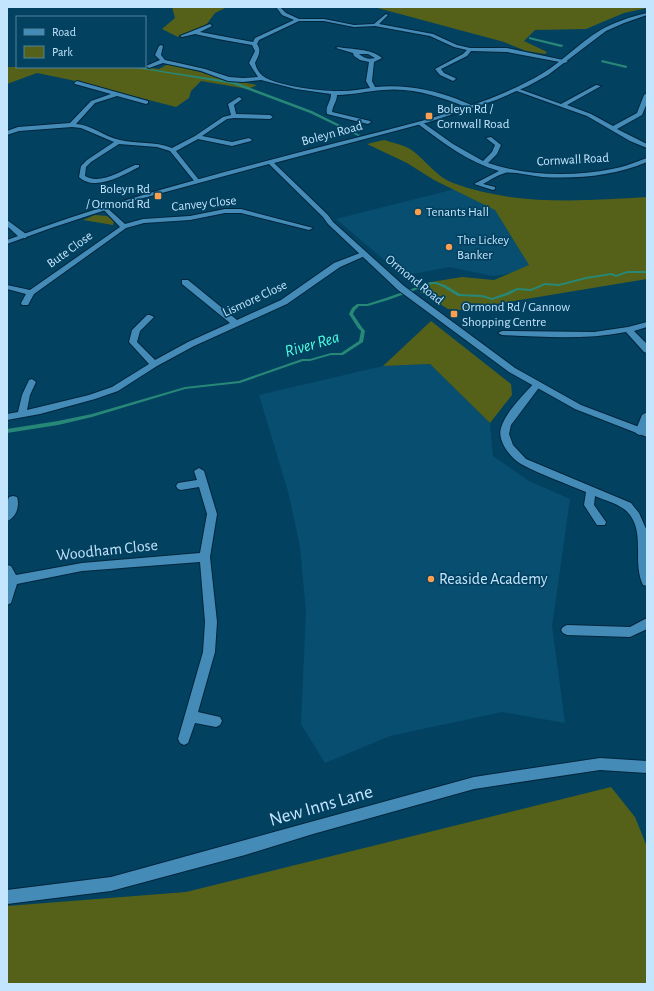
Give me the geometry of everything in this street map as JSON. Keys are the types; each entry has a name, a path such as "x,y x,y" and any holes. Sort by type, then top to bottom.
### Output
{"street":[{"path":"279,8 286,8"},
{"path":"279,8 284,14 298,20"},
{"name":"Boleyn Road","path":"7,242 104,207 197,181 420,123 470,107 517,90 538,79 565,61 600,33 616,24 647,14"},
{"path":"375,25 386,15"},
{"path":"254,44 257,39 288,23 298,20 324,20 354,26 375,25 431,35 456,46 470,49 508,50 565,61"},
{"path":"182,36 210,25"},
{"path":"354,26 352,30 355,33"},
{"path":"194,32 254,44 258,48 258,52 252,63 253,67 262,78"},
{"path":"161,46 158,55 163,61"},
{"path":"338,48 356,52 356,55 362,59 372,61 369,81 373,88"},
{"path":"453,79 442,74 438,69 465,55 470,49"},
{"path":"149,66 163,61 203,70 228,80 262,78 311,91 334,93 388,87 426,90 470,107"},
{"path":"77,83 146,102"},
{"path":"563,105 598,86"},
{"path":"517,90 589,115 614,128 632,140 647,146"},
{"path":"334,93 334,100 330,105 329,113 368,122"},
{"path":"72,125 93,102 117,94"},
{"path":"614,128 640,114 647,95"},
{"path":"234,116 231,104 239,99"},
{"path":"172,150 197,137 225,118 234,116 270,117"},
{"name":"Cornwall Road","path":"420,123 447,142 484,164 504,171 538,175 568,175 600,173 645,164"},
{"path":"7,132 18,129 72,125 82,126 118,142 158,145 172,150 197,181"},
{"path":"197,137 232,144 249,140"},
{"path":"484,164 495,153 498,145 489,138"},
{"path":"118,142 89,161 83,167 82,177 86,181 93,182 105,179 137,166"},
{"name":"Ormond Road","path":"270,162 363,255 401,288 486,351 537,385 578,407 643,433"},
{"path":"493,188 477,184 504,171"},
{"path":"104,207 124,227"},
{"name":"Canvey Close","path":"124,227 143,221 195,218 218,212 241,211 309,228"},
{"path":"7,222 23,236"},
{"name":"Bute Close","path":"25,303 31,293 124,227"},
{"name":"Lismore Close","path":"7,417 22,415 92,397 115,389 154,364 205,337 284,302 337,265 363,255"},
{"path":"185,282 235,324"},
{"path":"7,287 31,293"},
{"path":"150,317 136,330 133,342 154,364"},
{"path":"502,333 595,335 628,330 647,324"},
{"path":"628,330 647,350"},
{"path":"22,415 26,396 32,382"},
{"path":"537,385 518,408 505,428 507,442 513,452 523,461 626,506 640,521 644,540 643,550 647,582"},
{"path":"643,433 647,415"},
{"path":"184,739 209,652 211,622 205,557 212,514 199,471"},
{"path":"181,486 202,483"},
{"path":"591,491 589,505 601,522"},
{"path":"7,518 10,514 13,500"},
{"name":"Woodham Close","path":"13,580 82,567 205,557"},
{"path":"7,569 13,580 7,600"},
{"path":"567,630 630,632 639,629 647,623"},
{"path":"190,716 216,721"},
{"name":"New Inns Lane","path":"7,897 111,884 245,848 313,827 474,783 600,764 647,767"}],"shaded area":[{"path":"455,189 495,210 530,266 507,274 493,276 449,267 403,276 336,219"},
{"name":"Reaside Academy","path":"430,364 490,423 493,456 529,481 570,499 552,626 565,723 502,712 390,736 325,763 301,724 306,611 300,547 289,495 259,395 383,366"}],"green space":[{"path":"172,7 227,7 215,13 206,25 178,37 162,29 175,18"},
{"path":"374,7 647,8 624,13 586,29 535,30 524,41 547,52 545,54 526,51 504,42"},
{"path":"168,64 257,85 248,89 201,81 191,91 189,98 176,107 71,80 37,73 7,84 7,67 146,67 159,69"},
{"path":"384,140 410,149 447,181 476,190 524,199 598,200 647,197 647,279 460,310 448,309 420,292 425,283 462,277 494,280 529,265 495,210 434,180 407,163 367,144"},
{"path":"95,215 107,216 114,221 113,225 83,220"},
{"path":"431,321 511,384 512,395 490,423 430,364 383,366"},
{"path":"611,787 635,817 647,847 647,984 7,984 7,906 186,892"}],"waterway":[{"path":"530,38 562,46"},
{"path":"602,61 626,67"},
{"path":"137,68 234,83 311,112 359,135"},
{"name":"River Rea","path":"7,431 58,423 92,415 185,388 240,382 303,360 310,360 331,354 342,354 361,342 363,331 351,314 353,309 358,305 367,305 432,283 444,286 459,295 482,296 492,299 517,289 531,290 545,284 559,285 586,278 612,274 616,276 627,272 647,272"}],"place":[{"name":"Boleyn Rd / Cornwall Road","path":"429,116"},
{"name":"Boleyn Rd / Ormond Rd","path":"158,196"},
{"name":"Tenants Hall","path":"418,212"},
{"name":"The Lickey Banker","path":"449,247"},
{"name":"Ormond Rd / Gannow Shopping Centre","path":"454,314"},
{"name":"Reaside Academy","path":"431,579"}]}
